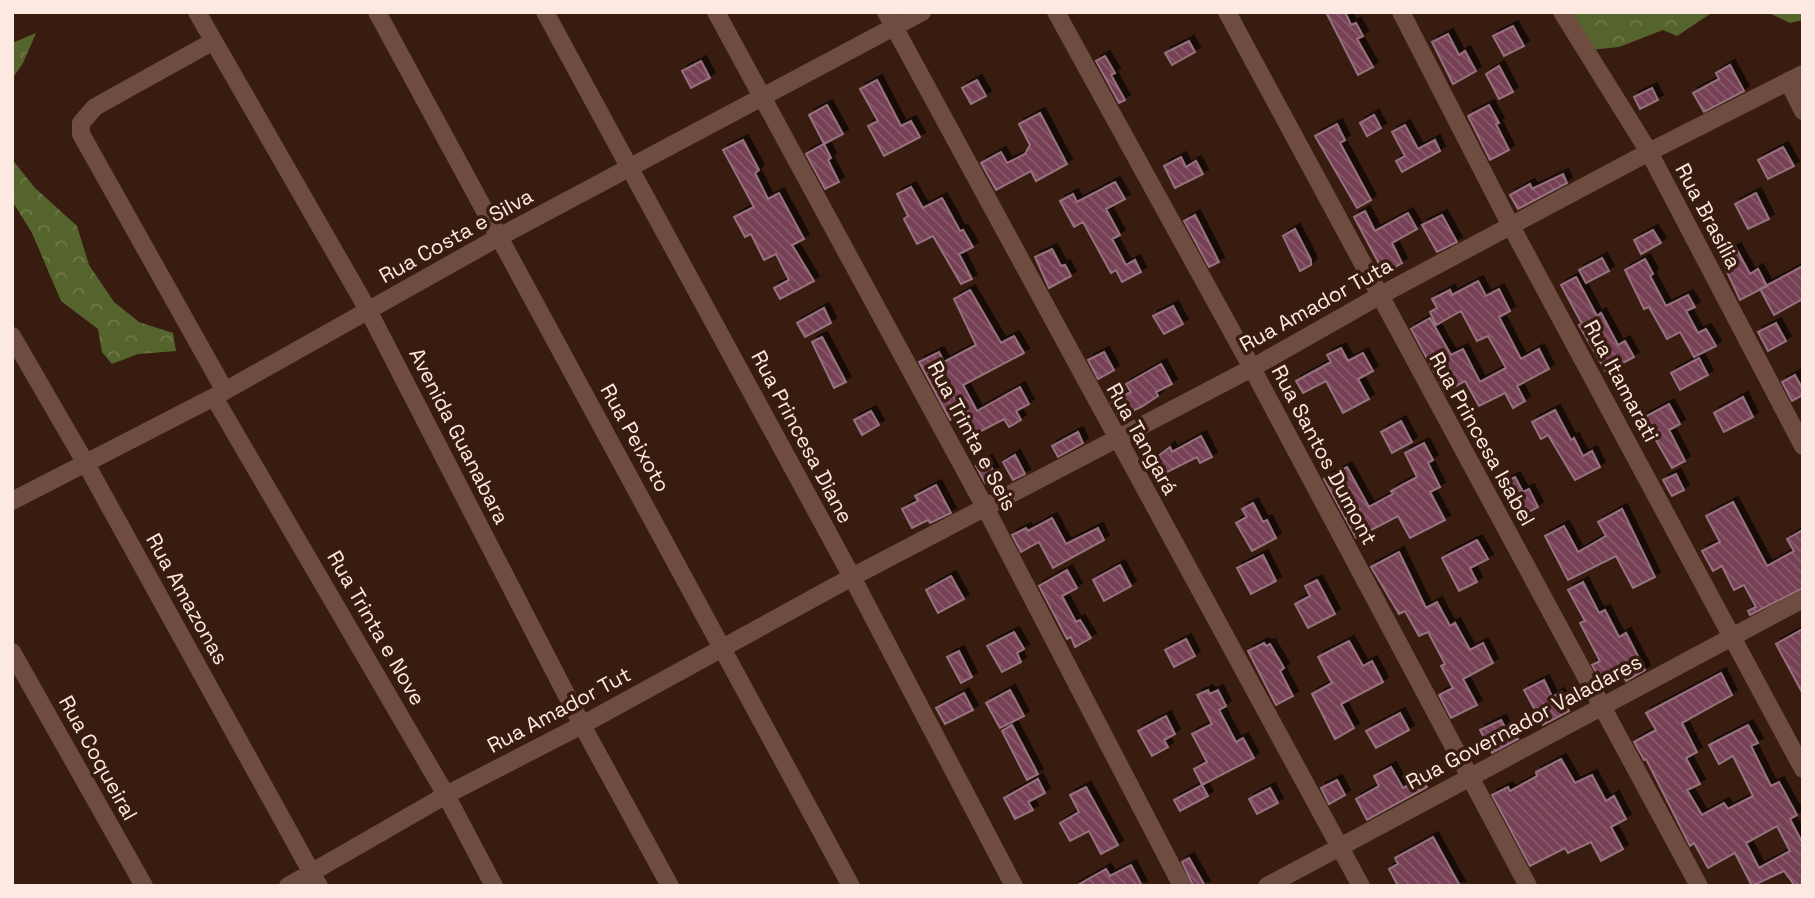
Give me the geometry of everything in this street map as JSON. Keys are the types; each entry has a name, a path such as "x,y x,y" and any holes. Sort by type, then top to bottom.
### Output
{"street":[{"name":"Avenida Guanabara","path":"197,12 368,310 582,725 670,886"},
{"name":"Rua Peixoto","path":"377,12 851,886"},
{"name":"Rua Princesa Diane","path":"545,12 852,577 1014,886"},
{"name":"Rua Trinta e Seis","path":"716,12 986,509 1182,886"},
{"name":"Rua Costa e Silva","path":"12,500 219,394 499,237 632,168 763,96 890,19 922,12"},
{"name":"Rua Santos Dumont","path":"1056,12 1252,368 1528,886"},
{"name":"Rua Princesa Isabel","path":"1227,12 1699,886"},
{"name":"Rua Itamarati","path":"1401,12 1511,226 1803,769"},
{"name":"Rua Brasília","path":"1562,12 1649,152 1803,446"},
{"name":"Rua Tangará","path":"890,19 1361,886"},
{"name":"Rua Trinta e Nove","path":"212,42 95,107 81,123 82,134 219,394 446,795 494,886"},
{"name":"Rua Amador Tuta","path":"852,577 1252,368 1379,296 1649,152 1795,78"},
{"path":"1795,78 1803,111"},
{"name":"Rua Amazonas","path":"12,337 85,462 316,879"},
{"name":"Rua Amador Tut","path":"288,886 316,879 446,795 582,725 852,577"},
{"name":"Rua Governador Valadares","path":"1267,886 1803,599"},
{"name":"Rua Coqueiral","path":"12,652 144,886"}],"green space":[{"path":"1569,12 1713,12 1677,36 1663,30 1619,47 1590,50"},
{"path":"1767,12 1803,12 1803,20 1790,23"},
{"path":"36,33 23,63 12,79 12,43"},
{"path":"12,159 34,187 77,226 89,265 114,302 139,322 173,333 176,351 138,354 112,364 102,352 98,329 61,301 32,233 12,201"}],"building":[{"path":"1326,12 1345,12 1351,25 1356,23 1363,36 1357,39 1373,67 1358,75"},
{"path":"1513,26 1524,46 1504,56 1493,36"},
{"path":"1448,34 1459,55 1465,51 1476,71 1453,84 1432,42"},
{"path":"1189,41 1195,52 1172,65 1165,53"},
{"path":"1105,56 1115,73 1111,75 1125,100 1119,103 1096,61"},
{"path":"701,61 710,78 691,88 682,71"},
{"path":"1730,65 1744,91 1704,112 1693,93 1719,79 1716,73"},
{"path":"1499,66 1513,92 1499,99 1486,74"},
{"path":"877,80 901,126 911,121 920,137 884,156 868,126 878,121 860,89"},
{"path":"977,80 986,96 971,104 962,88"},
{"path":"1652,88 1658,100 1640,109 1634,97"},
{"path":"827,105 843,134 824,144 809,115"},
{"path":"1489,105 1509,150 1490,160 1468,116"},
{"path":"1040,113 1067,164 1036,181 1031,171 996,190 981,163 1001,152 1007,163 1025,154 1030,145 1019,124"},
{"path":"1374,115 1381,128 1367,136 1360,123"},
{"path":"1337,124 1345,140 1340,143 1371,200 1357,208 1315,136"},
{"path":"1405,125 1418,149 1435,140 1440,151 1402,172 1396,161 1405,156 1392,132"},
{"path":"743,140 759,170 755,173 768,199 779,193 804,239 792,245 814,281 780,299 774,288 789,280 776,254 764,260 751,234 745,237 734,217 754,207 723,150"},
{"path":"824,144 831,158 828,160 839,182 825,189 806,154"},
{"path":"1783,147 1794,166 1768,179 1758,160"},
{"path":"1181,157 1186,167 1196,161 1203,174 1175,188 1164,166"},
{"path":"1563,174 1567,183 1518,209 1510,195 1530,184 1532,189"},
{"path":"1115,182 1125,199 1106,209 1120,235 1112,239 1126,265 1135,260 1141,272 1122,282 1116,270 1111,273 1083,222 1074,227 1060,201 1073,194 1077,202"},
{"path":"911,187 923,208 942,198 960,231 963,230 973,247 959,254 972,279 961,284 933,236 917,244 904,219 908,216 897,194"},
{"path":"1756,193 1769,219 1748,229 1735,204"},
{"path":"1365,211 1375,231 1408,213 1417,229 1392,243 1402,263 1384,273 1354,217"},
{"path":"1195,215 1219,262 1209,267 1184,221"},
{"path":"1442,215 1457,242 1437,252 1422,225"},
{"path":"1295,229 1311,260 1311,265 1300,271 1283,236"},
{"path":"1653,230 1661,243 1641,254 1634,240"},
{"path":"1736,248 1750,274 1758,269 1767,286 1740,300 1720,257"},
{"path":"1052,249 1061,266 1065,265 1071,276 1049,288 1035,257"},
{"path":"1602,258 1609,271 1586,283 1579,270"},
{"path":"1645,259 1653,274 1650,276 1666,306 1688,295 1695,307 1686,311 1698,333 1706,329 1716,346 1694,357 1680,332 1667,339 1649,307 1644,309 1625,270"},
{"path":"1803,266 1803,299 1774,315 1760,289"},
{"path":"1576,277 1597,316 1601,313 1618,345 1625,341 1634,357 1606,372 1579,325 1582,324 1561,285"},
{"path":"1478,281 1486,296 1499,289 1510,311 1499,317 1521,359 1539,349 1549,369 1517,386 1525,401 1513,408 1505,393 1479,406 1465,381 1445,392 1411,329 1430,318 1451,355 1463,349 1480,382 1506,368 1488,336 1477,341 1461,311 1436,325 1430,312 1437,308 1432,299 1450,290 1452,295"},
{"path":"970,290 1001,343 1014,336 1024,353 963,385 977,411 1020,387 1029,404 1016,411 1021,420 1009,427 1004,419 970,437 959,415 950,420 919,362 939,352 944,362 976,345 954,299"},
{"path":"1173,306 1183,324 1164,334 1153,316"},
{"path":"824,308 831,323 805,337 797,323"},
{"path":"1776,323 1786,341 1768,351 1758,332"},
{"path":"822,337 846,382 834,388 812,342"},
{"path":"1341,348 1348,361 1363,353 1373,371 1358,379 1369,399 1343,413 1326,381 1303,393 1296,381 1331,362 1327,355"},
{"path":"1104,352 1114,370 1098,379 1088,360"},
{"path":"1699,358 1708,375 1680,390 1671,373"},
{"path":"1161,364 1172,384 1156,392 1158,396 1141,407 1119,417 1111,402 1131,392 1126,384"},
{"path":"1795,375 1803,395 1792,401 1782,382"},
{"path":"1743,397 1753,417 1724,432 1714,413"},
{"path":"1669,404 1680,424 1669,430 1685,461 1672,468 1643,418"},
{"path":"1555,410 1583,456 1592,451 1600,467 1575,480 1548,435 1541,439 1532,422"},
{"path":"871,411 879,425 862,435 854,420"},
{"path":"1401,421 1412,442 1392,453 1381,432"},
{"path":"1078,432 1083,443 1058,457 1052,446"},
{"path":"1201,436 1212,457 1200,463 1197,457 1157,477 1148,464 1170,447 1172,452"},
{"path":"1424,443 1433,460 1428,463 1440,487 1430,492 1445,520 1410,538 1398,516 1356,538 1324,479 1347,467 1369,507 1417,477 1405,453"},
{"path":"1015,455 1025,474 1013,480 1003,462"},
{"path":"987,460 997,477 985,483 976,466"},
{"path":"1676,474 1684,490 1672,496 1663,480"},
{"path":"1515,477 1523,492 1529,489 1538,507 1517,518 1500,485"},
{"path":"936,485 951,513 912,528 902,509 918,501 915,496"},
{"path":"1733,502 1767,566 1794,551 1787,539 1803,530 1803,588 1750,615 1748,611 1756,607 1744,585 1734,590 1722,566 1713,571 1702,551 1720,542 1706,516"},
{"path":"1253,503 1263,522 1267,520 1276,538 1252,551 1236,523 1247,517 1242,509"},
{"path":"1622,509 1655,577 1633,588 1616,556 1568,580 1545,536 1564,526 1578,552 1606,536 1598,522"},
{"path":"1052,518 1066,544 1098,528 1104,540 1053,568 1039,542 1021,552 1012,535 1026,528 1028,531"},
{"path":"1477,540 1488,559 1470,568 1477,582 1459,591 1442,558"},
{"path":"1399,552 1426,608 1437,602 1450,626 1455,623 1470,650 1483,643 1493,663 1463,679 1477,705 1451,718 1439,695 1453,688 1441,666 1445,664 1428,632 1419,636 1405,611 1399,614 1371,567"},
{"path":"1263,555 1276,581 1251,594 1237,568"},
{"path":"1120,565 1131,586 1104,601 1093,580"},
{"path":"1067,570 1077,588 1062,596 1076,622 1080,620 1091,638 1075,647 1071,637 1067,639 1039,586"},
{"path":"951,576 964,599 938,613 926,590"},
{"path":"1317,580 1335,614 1308,628 1295,604 1310,596 1305,586"},
{"path":"1583,582 1599,613 1605,610 1619,637 1626,633 1645,670 1626,681 1622,673 1603,684 1592,665 1600,661 1580,623 1585,621 1568,590"},
{"path":"1803,629 1803,694 1776,644"},
{"path":"1014,632 1024,649 1017,653 1021,662 1002,672 987,646"},
{"path":"1186,639 1195,656 1174,667 1165,650"},
{"path":"1349,641 1363,666 1372,661 1383,682 1341,704 1354,728 1335,739 1312,694 1332,683 1318,657"},
{"path":"1264,643 1266,646 1270,644 1284,668 1280,671 1293,696 1276,705 1248,651"},
{"path":"959,651 972,677 961,683 947,657"},
{"path":"1721,673 1732,695 1682,723 1697,752 1686,758 1700,784 1687,790 1702,815 1724,803 1728,809 1753,796 1733,756 1719,764 1709,745 1748,725 1758,743 1751,746 1771,786 1779,782 1797,815 1790,819 1803,844 1803,886 1795,886 1784,871 1752,886 1735,853 1708,868 1694,843 1690,846 1646,759 1644,760 1634,742 1656,730 1646,713","holes":["1777,826 1790,851 1759,868 1746,843"]},
{"path":"1544,680 1552,697 1559,693 1569,711 1543,725 1524,690"},
{"path":"1010,690 1024,716 1000,728 986,703"},
{"path":"1208,690 1210,694 1218,690 1226,706 1219,710 1236,742 1243,738 1254,758 1202,785 1194,769 1207,762 1192,734 1212,724 1197,695"},
{"path":"964,693 973,710 945,724 936,708"},
{"path":"1400,713 1409,730 1376,748 1366,731"},
{"path":"1166,716 1175,734 1164,740 1168,747 1152,756 1138,731"},
{"path":"1501,720 1508,733 1513,730 1518,739 1492,753 1480,730"},
{"path":"1012,725 1038,774 1027,780 1002,731"},
{"path":"1561,759 1575,783 1592,775 1606,801 1614,796 1626,819 1611,827 1623,849 1601,861 1591,842 1568,853 1565,848 1530,866 1492,795 1508,787 1510,791 1537,776 1536,772"},
{"path":"1391,767 1403,788 1422,778 1427,787 1367,820 1356,799 1379,786 1374,776"},
{"path":"1038,779 1045,793 1028,802 1033,810 1015,819 1004,798"},
{"path":"1337,780 1345,795 1329,804 1321,788"},
{"path":"1202,785 1208,796 1180,811 1174,800"},
{"path":"1086,787 1118,845 1101,854 1089,831 1070,841 1060,823 1079,812 1070,795"},
{"path":"1270,788 1278,803 1257,814 1249,799"},
{"path":"1433,837 1460,886 1398,886 1389,869 1398,864 1395,858"},
{"path":"1189,858 1205,886 1193,886 1182,862"},
{"path":"1131,865 1142,886 1076,886 1106,869 1110,876"}]}
